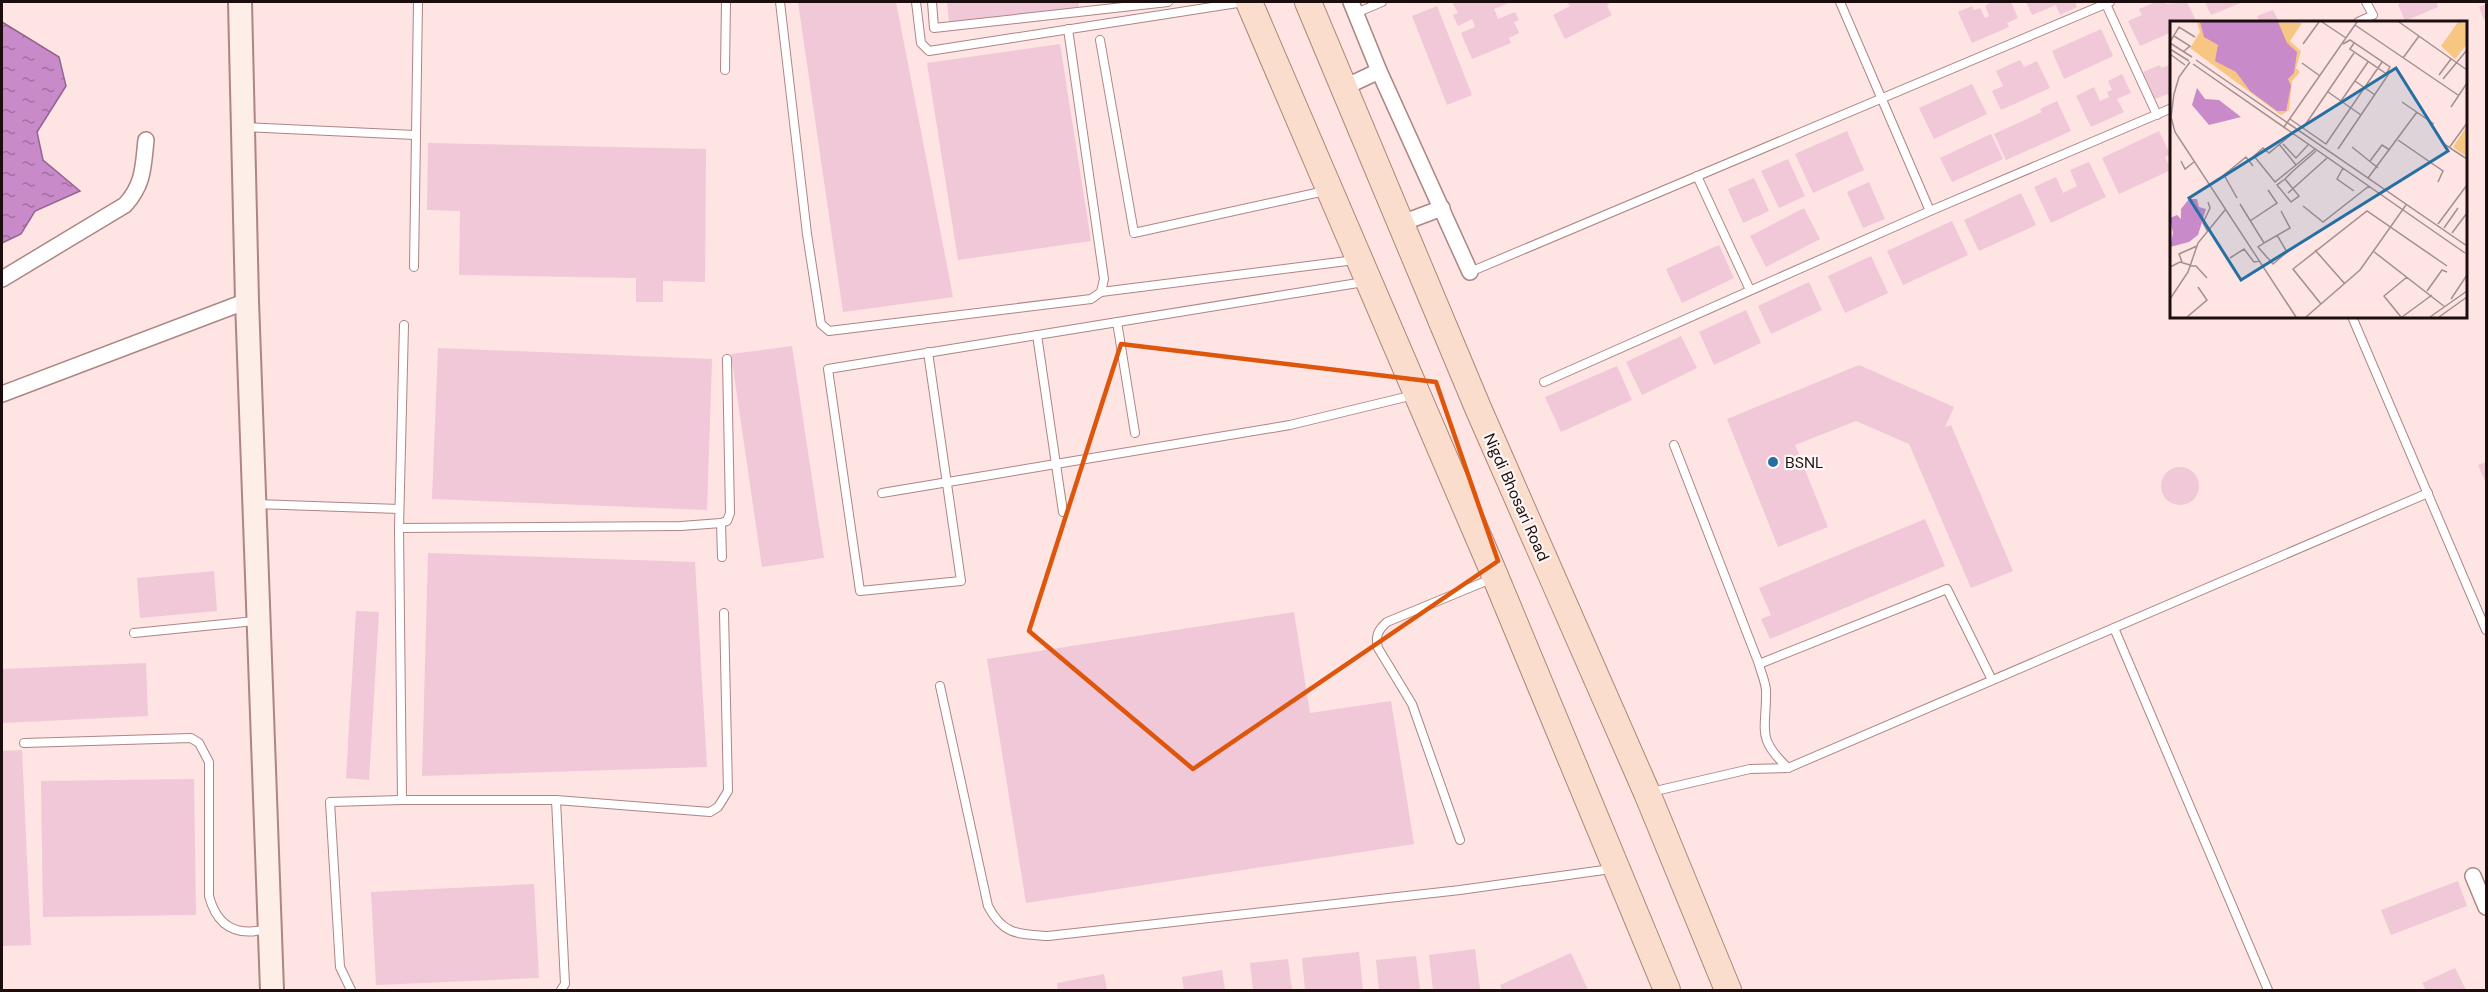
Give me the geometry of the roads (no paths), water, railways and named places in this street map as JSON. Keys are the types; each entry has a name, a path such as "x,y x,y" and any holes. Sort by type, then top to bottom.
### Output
{"main road":[{"path":"1249,2 1495,577 1667,990"},
{"name":"Nigdi Bhosari Road","path":"1308,2 1478,408 1647,793 1728,990"}],"street":[{"path":"240,2 247,301 272,990"},
{"path":"1354,7 1379,71 1470,273"},
{"path":"1345,87 1379,71"},
{"path":"2,279 125,205 141,182 146,140"},
{"path":"1402,223 1442,208"},
{"path":"2,394 247,301"},
{"path":"2473,876 2487,907"}],"lane":[{"path":"414,267 418,2"},
{"path":"724,70 726,2"},
{"path":"780,2 807,234 821,324 824,328 837,331 1091,299 1101,292 1365,270"},
{"path":"916,2 921,43 929,51 1249,2"},
{"path":"932,2 934,28 1168,2"},
{"path":"1354,7 1382,2"},
{"path":"1840,2 1930,211"},
{"path":"1470,273 2107,2 2157,115"},
{"path":"2360,21 2373,15 2368,2"},
{"path":"1068,28 1104,279 1101,292"},
{"path":"1100,40 1134,233 1330,190"},
{"path":"1544,382 1930,211 2170,109"},
{"path":"243,127 415,135"},
{"path":"1697,176 1750,290"},
{"path":"928,352 961,581 860,591 828,369 928,352 1117,322 1365,270"},
{"path":"2353,319 2487,630"},
{"path":"1117,322 1135,433"},
{"path":"402,800 399,509 404,325"},
{"path":"1037,335 1063,512"},
{"path":"399,528 681,526 727,521 730,513 727,359"},
{"path":"882,493 1290,425 1417,394"},
{"path":"1674,445 1759,664 1766,690 1763,724 1766,743 1788,768"},
{"path":"1647,793 1750,769 1788,768 2428,493"},
{"path":"254,504 399,509"},
{"path":"721,523 722,557"},
{"path":"1460,840 1412,704 1378,648 1376,639 1380,628 1387,622 1495,577"},
{"path":"1759,664 1947,589 1992,680"},
{"path":"351,990 340,967 330,802 556,800 710,812 718,807 728,791 724,613"},
{"path":"134,633 259,621"},
{"path":"2114,628 2268,990"},
{"path":"940,686 988,906 1003,928 1020,934 1048,936 1461,890 1616,868"},
{"path":"24,743 191,738 199,743 209,762 208,896 213,912 221,922 234,930 254,933 270,928"},
{"path":"556,800 565,984 561,990"}],"water":[{"path":"2,22 59,57 66,86 37,132 43,160 80,191 35,211 21,234 2,243"}],"place":[{"name":"BSNL","path":"1773,462"}]}
